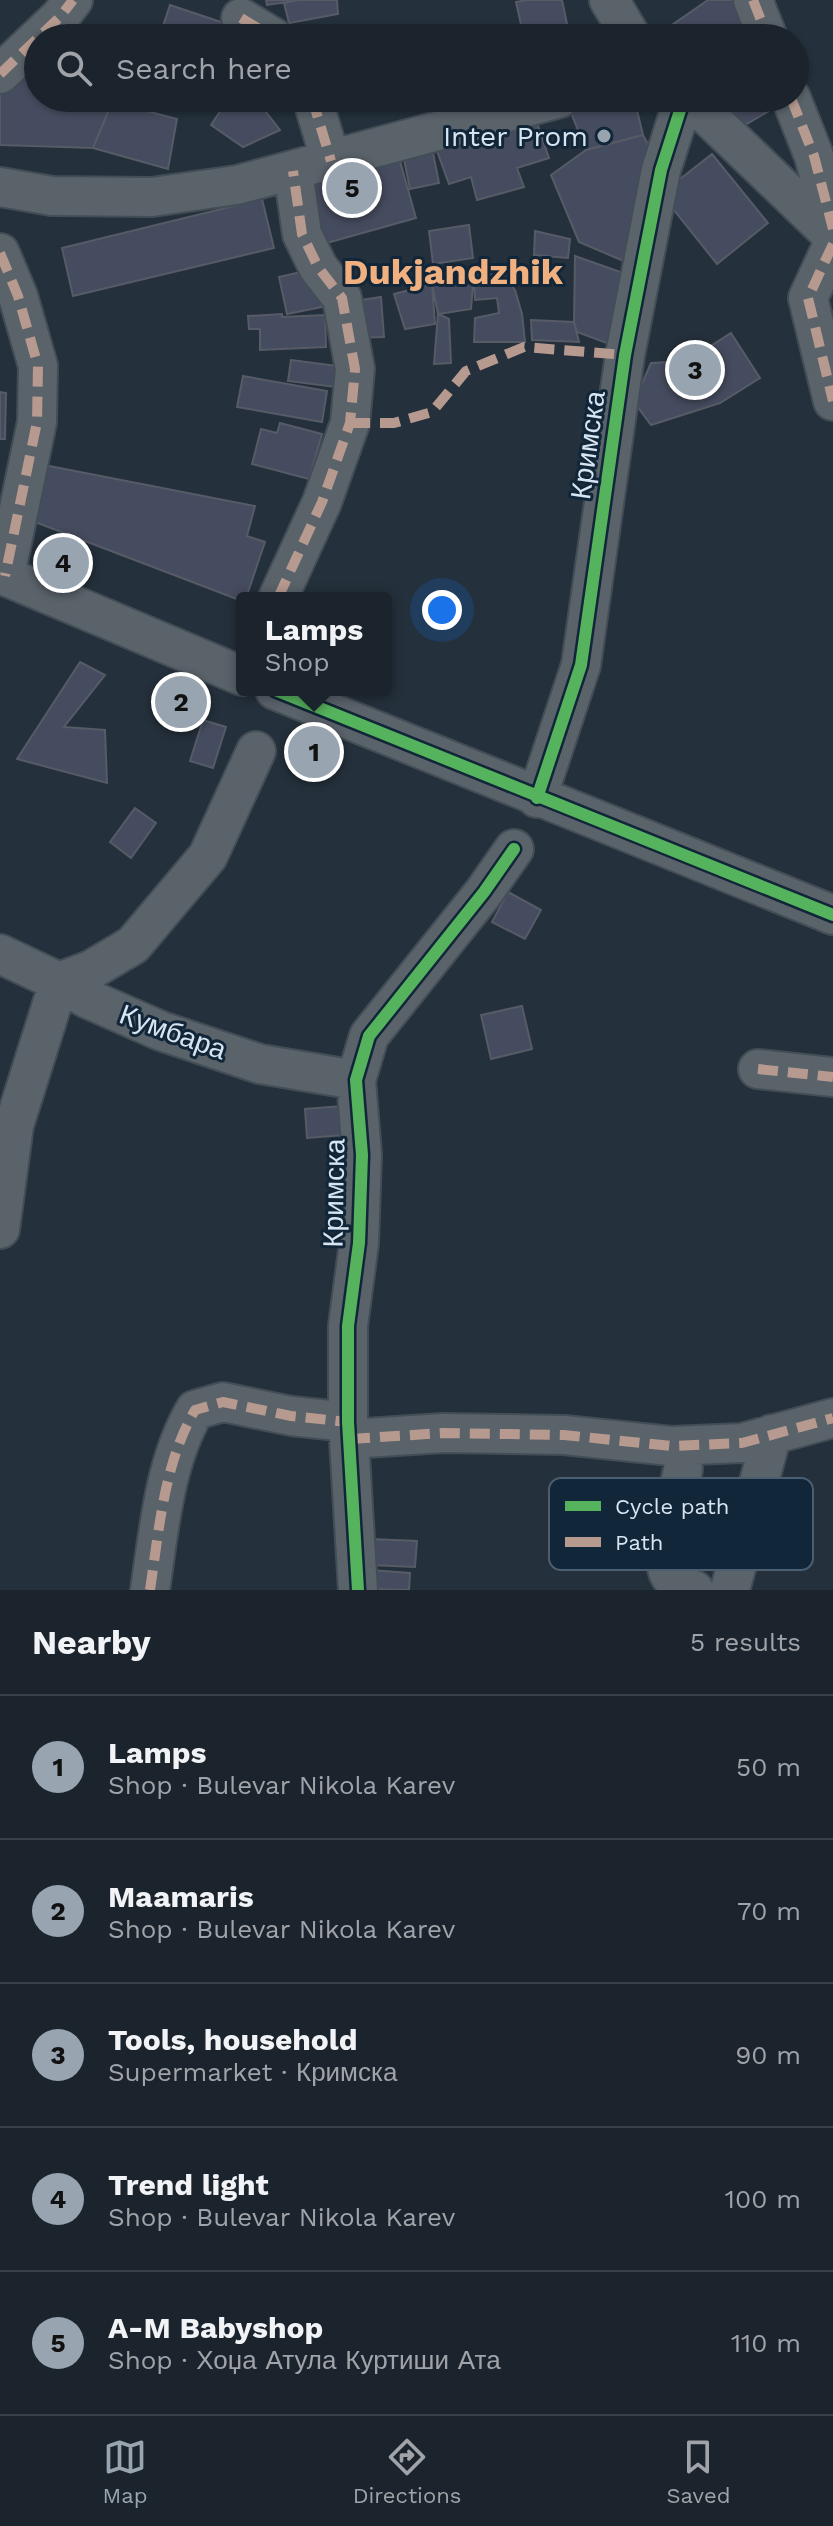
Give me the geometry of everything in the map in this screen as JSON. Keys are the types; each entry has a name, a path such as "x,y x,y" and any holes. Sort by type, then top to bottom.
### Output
{"street":[{"path":"53,24 73,0"},
{"path":"609,0 624,24"},
{"path":"753,0 762,24"},
{"path":"241,18 251,24"},
{"path":"0,74 24,51"},
{"path":"316,112 331,161"},
{"path":"0,187 52,196 152,197 237,185 509,112"},
{"name":"Кримска","path":"537,798 581,665 625,355 661,170 681,112"},
{"path":"701,112 833,236"},
{"path":"797,112 814,156 833,229"},
{"path":"281,592 322,502 350,423 355,369 342,298 318,267 302,234 293,171"},
{"path":"833,244 808,298 833,401"},
{"path":"0,253 18,296 38,366 37,422 2,575 236,673"},
{"path":"290,696 833,915"},
{"path":"0,1229 14,1125 59,982 91,970 133,945 208,856 256,751"},
{"name":"Кримска","path":"358,1590 349,1430 348,1326 359,1243 362,1155 356,1080 369,1036 514,849"},
{"name":"Кумбара","path":"0,954 86,998 161,1031 246,1059 356,1080"},
{"path":"758,1069 833,1077"},
{"path":"150,1590 165,1497 181,1433 195,1410 223,1402 349,1430 564,1435 671,1446 742,1443 833,1418"},
{"path":"760,1478 772,1434"},
{"path":"681,1478 683,1469"},
{"path":"667,1570 682,1589"},
{"path":"730,1590 735,1570"}],"building":[{"path":"266,0 295,0 295,1 267,5"},
{"path":"337,0 338,14 289,23 284,3"},
{"path":"562,0 567,24 521,24 516,2"},
{"path":"708,0 735,0 745,24 673,24"},
{"path":"170,5 227,24 164,24"},
{"path":"24,72 24,112 108,112 93,148 0,145 0,95"},
{"path":"108,112 150,112 177,119 168,169 93,148"},
{"path":"220,112 266,112 280,130 243,147 211,125"},
{"path":"533,112 549,158 517,168 524,187 477,200 471,177 449,184 437,151"},
{"path":"571,112 637,112 643,135 586,150"},
{"path":"733,112 767,112 745,125"},
{"path":"643,135 650,148 626,262 579,242 551,175 586,150"},
{"path":"432,148 439,183 410,189 403,154"},
{"path":"398,154 416,218 316,246 298,181"},
{"path":"712,154 768,223 717,264 661,194"},
{"path":"262,199 274,248 73,296 62,248"},
{"path":"469,225 473,258 433,264 429,231"},
{"path":"535,231 570,239 568,258 534,255"},
{"path":"575,256 623,273 612,345 577,332 574,322"},
{"path":"314,269 322,307 287,314 279,277"},
{"path":"500,271 515,290 525,342 474,342 475,318 499,313 497,298 475,300 474,274"},
{"path":"434,273 474,274 471,309 438,314 432,284"},
{"path":"432,284 435,324 405,329 394,294"},
{"path":"381,297 384,337 355,338 348,302"},
{"path":"282,314 282,317 325,315 326,347 260,350 260,329 249,329 248,316"},
{"path":"438,314 449,319 451,363 434,364"},
{"path":"531,320 574,322 579,342 532,340"},
{"path":"731,333 760,378 720,403 651,425 634,402 651,363 687,361"},
{"path":"291,360 338,366 335,387 288,381"},
{"path":"243,376 327,391 322,422 237,407"},
{"path":"0,392 6,393 5,439 0,439"},
{"path":"280,423 322,434 309,479 252,464 261,429 277,433"},
{"path":"39,464 255,506 247,536 265,542 248,592 236,592 236,599 30,520"},
{"path":"80,662 105,675 64,727 105,730 107,783 17,759"},
{"path":"203,720 226,727 213,768 190,761"},
{"path":"135,808 156,823 131,858 110,842"},
{"path":"508,892 541,910 525,939 492,922"},
{"path":"522,1006 532,1049 491,1059 481,1015"},
{"path":"342,1106 344,1135 307,1138 305,1109"},
{"path":"371,1539 417,1541 415,1567 370,1565"},
{"path":"371,1570 410,1573 409,1590 369,1589"}],"marked path":[{"path":"53,24 73,0"},
{"path":"753,0 762,24"},
{"path":"241,18 251,24"},
{"path":"0,74 24,51"},
{"path":"316,112 331,161"},
{"path":"797,112 814,156 833,229"},
{"path":"281,592 322,502 350,423 355,369 342,298 318,267 302,234 293,171"},
{"path":"833,244 808,298 833,401"},
{"path":"0,253 18,296 38,366 37,422 5,576"},
{"path":"350,423 394,423 432,412 466,371 524,347 625,355"},
{"path":"758,1069 833,1077"},
{"path":"150,1590 170,1474 176,1452 195,1410 223,1402 291,1416 348,1422"},
{"path":"350,1439 443,1433 564,1435 671,1446 742,1443 833,1418"}],"cycle path":[{"path":"537,798 581,665 625,355 661,170 680,112"},
{"path":"290,696 833,915"},
{"path":"358,1590 348,1422 348,1326 359,1243 362,1155 356,1080 369,1036 484,892 514,849"}],"place":[{"name":"Inter Prom","path":"604,136"},
{"name":"A-M Babyshop","path":"352,188"},
{"name":"Tools, household","path":"695,370"},
{"name":"Trend light","path":"63,563"},
{"name":"Maamaris","path":"181,702"},
{"name":"Lamps","path":"314,752"}],"district":[{"name":"Dukjandzhik","path":"453,272"}]}
